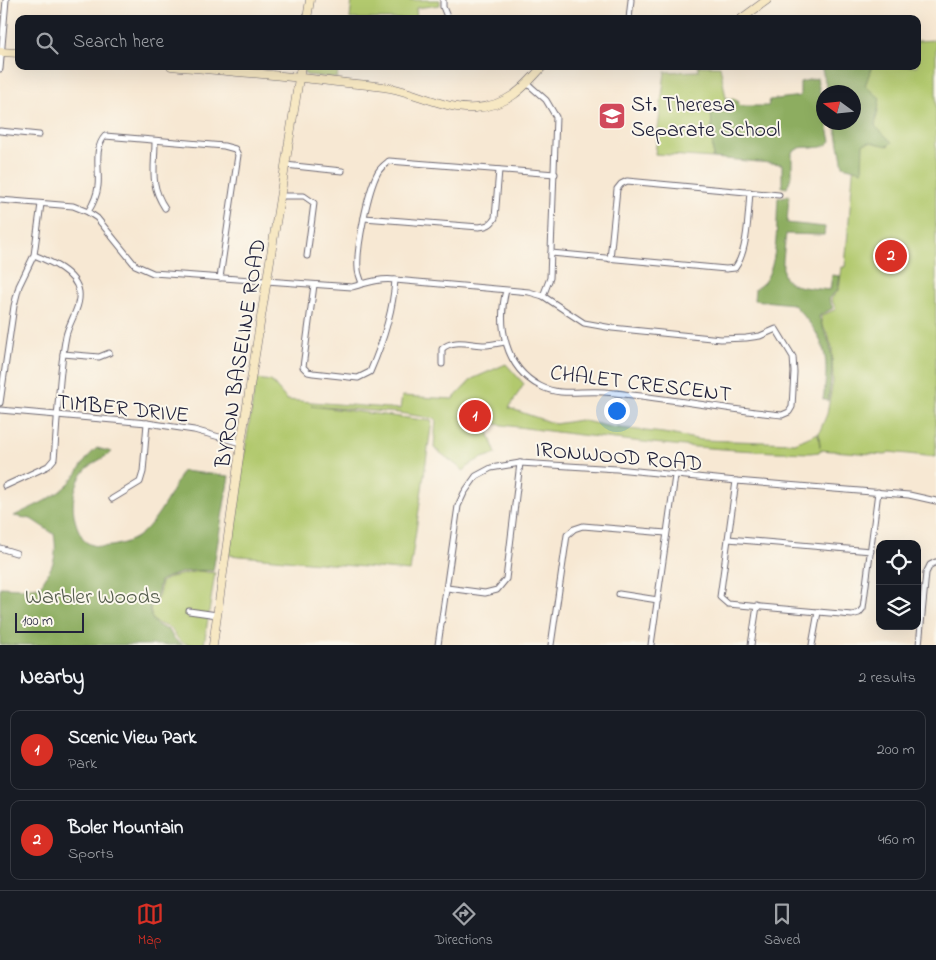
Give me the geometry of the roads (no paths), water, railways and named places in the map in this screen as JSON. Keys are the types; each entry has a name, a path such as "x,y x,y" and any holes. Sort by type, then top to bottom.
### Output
{"main road":[{"path":"308,15 310,0"},
{"path":"746,15 767,0"},
{"path":"1,52 15,53"},
{"path":"218,70 300,77 391,88 460,107 474,108 493,105 507,100 528,84 540,70"},
{"name":"BYRON BASELINE ROAD","path":"213,645 242,443 301,70"}],"street":[{"path":"0,69 6,0"},
{"path":"443,0 443,7 446,15"},
{"path":"629,15 631,0"},
{"path":"0,200 73,206 88,212 97,218 135,266 153,273 314,286 352,287 375,280 395,280 506,290 543,296 550,278 556,117 546,100 528,84"},
{"path":"0,131 39,135"},
{"path":"88,212 94,202 98,186 98,148 100,141 105,136 224,146 235,150 238,155 220,278"},
{"path":"155,141 153,180 159,199 165,208"},
{"path":"362,284 357,261 366,204 377,173 389,161 555,174"},
{"path":"285,165 342,171"},
{"path":"364,218 486,226 491,224 495,218 499,170"},
{"path":"610,259 618,189 621,184 628,181 779,194"},
{"path":"551,254 726,269 735,268 741,260 743,250 750,192"},
{"path":"281,196 304,196 314,203 307,256"},
{"path":"0,403 14,306 19,286 34,254 41,204"},
{"path":"5,486 48,466 54,459 63,354 67,334 74,318 79,293 77,286 67,272 52,262 34,254"},
{"path":"314,286 303,367 313,374 358,378 370,372 374,364 391,315 395,280"},
{"name":"CHALET CRESCENT","path":"506,290 503,321 505,342 511,359 521,372 539,386 567,394 602,392 782,415 789,412 792,407 793,357 776,329 760,336 721,339 612,328 584,323 543,296"},
{"path":"442,364 442,349 447,345 461,343 484,345 505,342"},
{"path":"0,352 7,352"},
{"path":"63,354 99,357 109,354"},
{"name":"TIMBER DRIVE","path":"0,410 147,423 194,430 242,443"},
{"path":"112,498 140,482 143,472 147,423"},
{"path":"447,588 486,592 497,590 506,579 520,463"},
{"name":"IRONWOOD ROAD","path":"438,645 458,506 464,493 476,476 491,468 520,463 617,469 675,476 908,495 936,501"},
{"path":"650,645 675,476"},
{"path":"736,481 720,597 728,604 852,615 859,613 863,608 878,492"},
{"path":"551,645 567,535 574,529 583,526 666,533"},
{"path":"728,539 871,551"},
{"path":"0,548 16,553"},
{"path":"920,645 926,573 930,565 936,562"},
{"path":"619,594 658,600"},
{"path":"751,645 757,606"},
{"path":"189,611 217,615"},
{"path":"812,645 818,612"}],"place":[{"name":"St. Theresa Separate School","path":"612,116"},
{"name":"Boler Mountain","path":"891,256"},
{"name":"Scenic View Park","path":"475,416"}],"park label":[{"name":"Warbler Woods","path":"93,595"}]}
